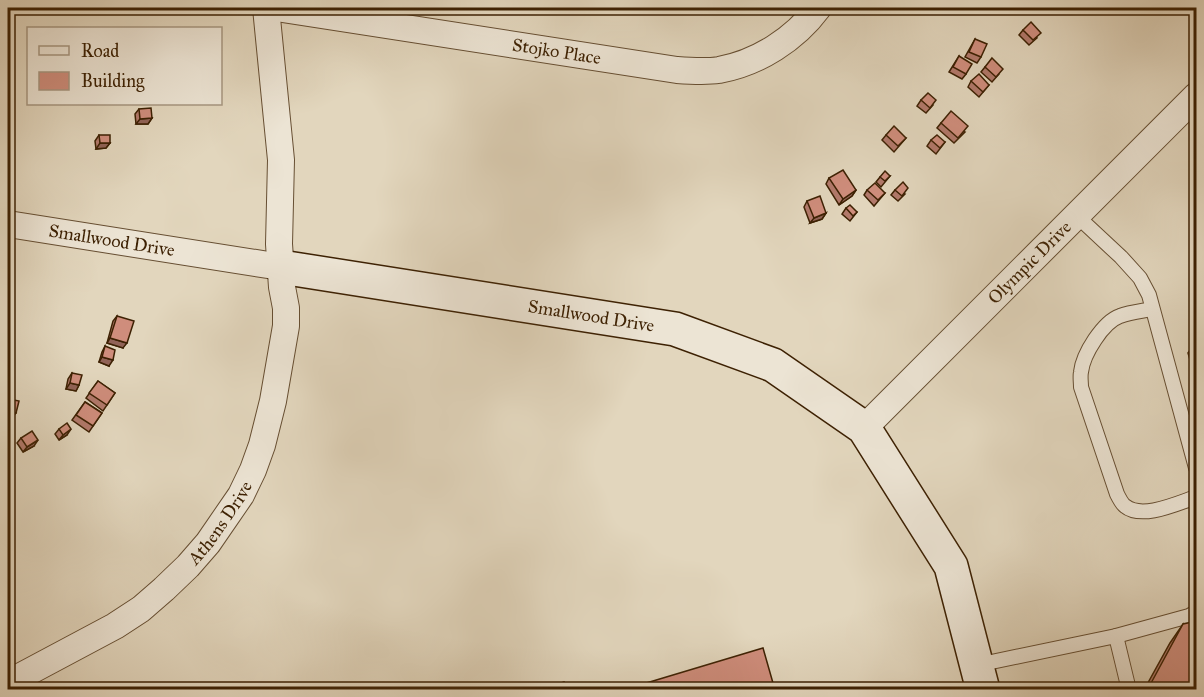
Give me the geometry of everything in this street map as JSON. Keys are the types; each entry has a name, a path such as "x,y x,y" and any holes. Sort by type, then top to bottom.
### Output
{"street":[{"path":"266,8 281,160 280,267"},
{"name":"Stojko Place","path":"276,8 677,70 699,71 719,70 739,65 759,56 796,32 818,8"},
{"name":"Olympic Drive","path":"864,428 1197,96"},
{"name":"Smallwood Drive","path":"8,225 675,329 773,365 864,428 951,566 980,677"},
{"name":"Athens Drive","path":"8,683 115,626 141,609 188,566 225,520 253,470 273,401 286,326 286,308 280,267"}],"lane":[{"path":"1077,216 1121,256 1140,278 1149,296 1197,468"},
{"path":"1152,309 1119,316 1108,324 1094,340 1085,358 1081,372 1081,387 1116,494 1126,507 1138,512 1153,511 1197,497"},
{"path":"980,677 1197,612"},
{"path":"1116,636 1130,690"}],"building":[{"path":"1031,22 1041,33 1033,40 1023,30"},
{"path":"975,39 987,44 981,57 969,52"},
{"path":"959,56 972,64 966,74 953,67"},
{"path":"992,58 1003,69 996,77 985,67"},
{"path":"979,74 989,85 983,92 971,81"},
{"path":"928,93 936,100 930,108 921,100"},
{"path":"151,108 152,118 140,119 139,109"},
{"path":"951,111 968,126 958,138 941,123"},
{"path":"894,126 906,138 898,146 886,135"},
{"path":"99,135 110,135 110,143 100,143"},
{"path":"937,135 945,142 940,148 931,140"},
{"path":"843,170 856,190 843,199 829,178"},
{"path":"885,171 890,176 885,181 880,177"},
{"path":"903,182 908,188 902,196 895,190"},
{"path":"875,183 885,193 878,200 867,190"},
{"path":"820,196 826,213 814,218 807,201"},
{"path":"850,205 857,212 853,216 846,208"},
{"path":"117,316 134,321 127,343 110,338"},
{"path":"105,346 115,350 113,360 102,357"},
{"path":"72,373 82,375 79,385 70,383"},
{"path":"98,381 115,393 107,405 89,393"},
{"path":"9,399 19,401 16,413 8,411"},
{"path":"85,402 102,413 93,426 76,415"},
{"path":"67,423 71,429 63,435 59,429"},
{"path":"32,431 38,440 27,447 21,438"},
{"path":"1197,621 1197,690 1151,690 1150,685 1183,624"},
{"path":"763,648 775,690 623,690"},
{"path":"564,682 566,690 540,690"}]}
